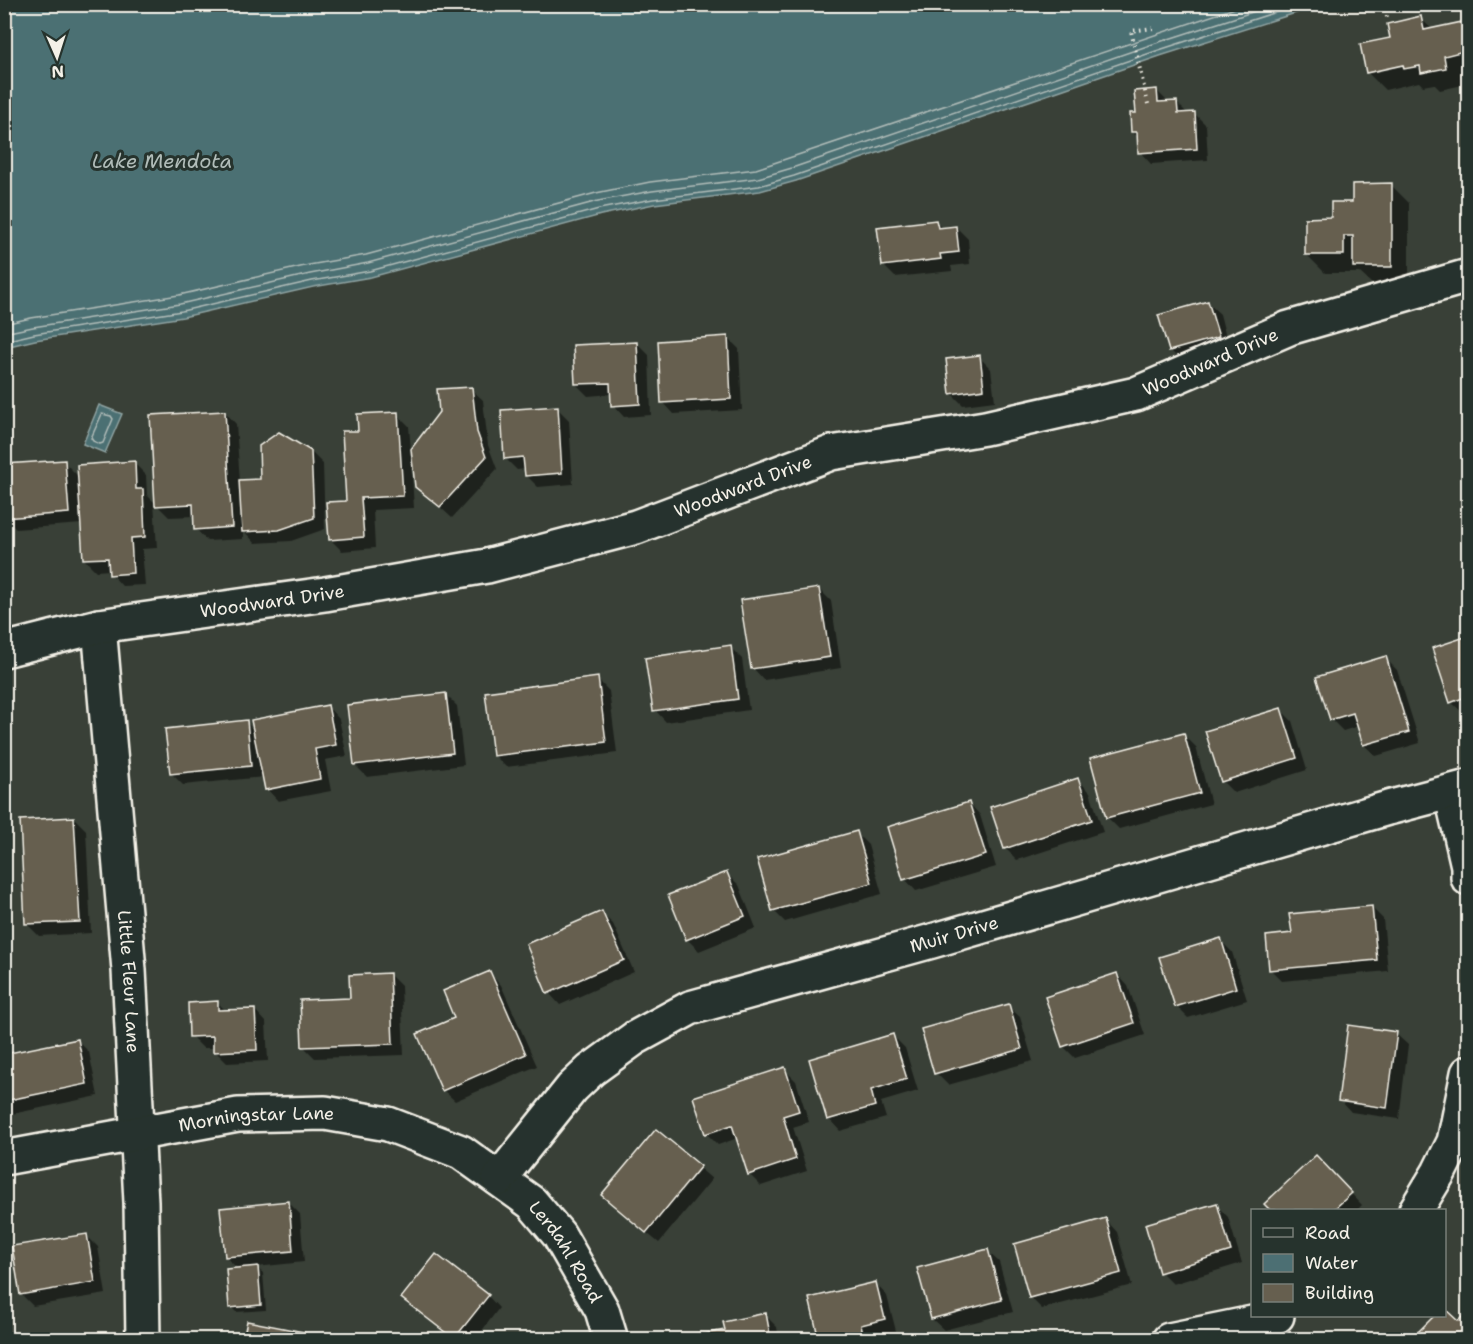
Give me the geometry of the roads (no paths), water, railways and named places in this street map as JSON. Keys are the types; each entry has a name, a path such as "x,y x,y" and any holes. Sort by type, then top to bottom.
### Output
{"street":[{"name":"Woodward Drive","path":"4,650 99,626 325,594 487,566 636,527 831,453 985,428 1136,394 1289,328 1468,276"},
{"name":"Little Fleur Lane","path":"99,626 127,938 141,1202 143,1340"},
{"path":"1460,790 1468,878"},
{"name":"Muir Drive","path":"499,1179 572,1088 591,1070 635,1038 690,1008 932,941 1388,808 1460,790"},
{"path":"1417,1209 1454,1142 1468,1073"},
{"name":"Morningstar Lane","path":"4,1158 238,1115 326,1113 388,1124 461,1152 499,1179"},
{"name":"Lerdahl Road","path":"499,1179 532,1203 559,1235 602,1310 611,1340"},
{"path":"1169,1340 1274,1317"}],"water":[{"name":"Lake Mendota","path":"4,5 1321,5 1160,56 796,181 760,191 654,204 601,215 371,277 313,287 183,317 35,340 5,347"},
{"path":"99,405 122,414 105,453 83,444"}]}
